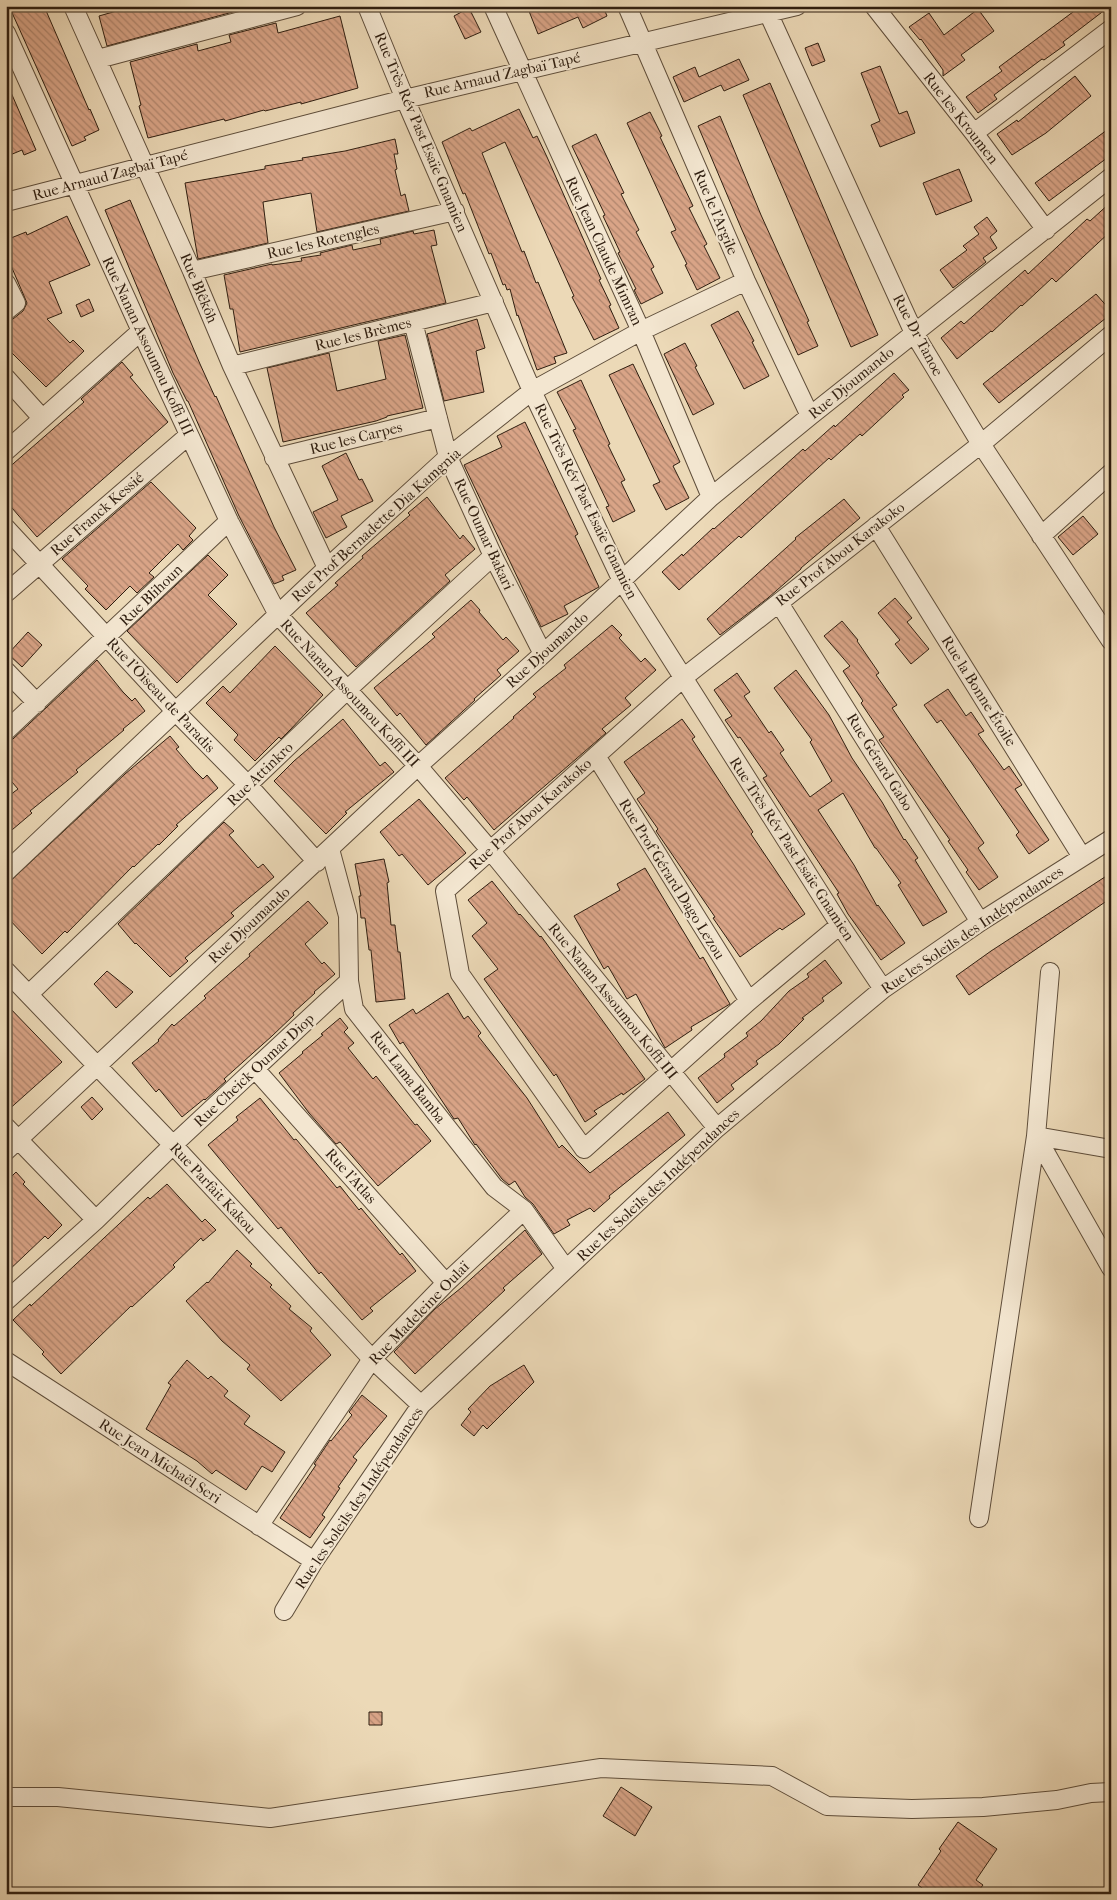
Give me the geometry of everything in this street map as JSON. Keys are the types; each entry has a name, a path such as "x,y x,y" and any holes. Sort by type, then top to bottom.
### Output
{"street":[{"name":"Rue Blêkôh","path":"73,6 192,271 232,366 327,568"},
{"path":"98,59 297,6"},
{"name":"Rue Très Rév Past Esaïe Gnamien","path":"367,6 532,391 622,581 840,925 883,989"},
{"name":"Rue Jean Claude Mimran","path":"492,6 641,330 711,497"},
{"name":"Rue le l'Argile","path":"627,6 746,282 810,416"},
{"name":"Rue Arnaud Zagbaï Tapé","path":"6,202 405,98 643,42 766,9 796,6"},
{"name":"Rue les Kroumen","path":"874,6 974,133 1046,230"},
{"name":"Rue Dr Tanoe","path":"766,9 914,333 980,444 1111,641"},
{"path":"974,133 1111,30"},
{"name":"Rue Nanan Assoumou Koffi III","path":"6,33 189,435 229,520 278,615 418,766 490,850 717,1128"},
{"name":"Rue Djoumando","path":"10,1139 97,1065 418,766 543,654 711,497 1111,177"},
{"name":"Rue les Rotengles","path":"192,271 455,211"},
{"name":"Rue Prof Bernadette Dia Kamgnia","path":"6,872 327,568 448,457 532,391 641,330 746,282"},
{"path":"6,283 16,303 6,311"},
{"name":"Rue les Brèmes","path":"232,366 494,302"},
{"name":"Rue Oumar Bakari","path":"413,322 448,457 493,556 543,654"},
{"path":"6,451 141,331"},
{"name":"Rue Prof Abou Karakoko","path":"840,925 748,1002 584,1149 460,974 445,891 683,678 980,444 1111,335"},
{"path":"6,378 42,418"},
{"name":"Rue les Carpes","path":"274,458 438,418"},
{"name":"Rue Franck Kessié","path":"6,593 189,435"},
{"path":"1041,536 1111,473"},
{"name":"Rue Blihoun","path":"6,731 229,520"},
{"name":"Rue la Bonne Étoile","path":"876,526 1082,857"},
{"name":"Rue l'Oiseau de Paradis","path":"6,528 176,712 248,785 316,862"},
{"name":"Rue Attinkro","path":"28,994 347,690 493,556"},
{"name":"Rue Gérard Gabo","path":"779,603 980,922"},
{"path":"6,671 37,703"},
{"name":"Rue Prof Gérard Dago Lezou","path":"596,756 748,1002"},
{"name":"Rue les Soleils des Indépendances","path":"284,1611 314,1561 422,1405 717,1128 883,989 980,922 1111,839"},
{"name":"Rue Lama Bamba","path":"330,849 348,916 349,981 354,1009 494,1187 524,1210 566,1269"},
{"name":"Rue Parfait Kakou","path":"6,971 173,1145 372,1359 422,1405"},
{"path":"979,1518 1036,1136 1050,972"},
{"name":"Rue Cheick Oumar Diop","path":"6,1301 96,1220 173,1145 349,981"},
{"name":"Rue l'Atlas","path":"255,1069 446,1283"},
{"path":"1036,1136 1111,1149"},
{"path":"1036,1136 1111,1268"},
{"path":"10,1139 96,1220"},
{"name":"Rue Madeleine Oulaï","path":"260,1526 372,1359 446,1283 524,1210"},
{"name":"Rue Jean Michaël Seri","path":"6,1361 314,1561"},
{"path":"6,1797 58,1797 270,1818 601,1768 772,1776 827,1806 912,1809 982,1807 1057,1800 1091,1793 1111,1792"}],"building":[{"path":"9,6 44,6 99,130 84,137 86,140 72,146"},
{"path":"134,6 255,6 107,46 99,16"},
{"path":"527,6 603,6 607,16 583,28 578,17 538,34"},
{"path":"1081,6 1110,6 1063,42 1065,45 1044,60 1042,59 994,95 997,99 978,113 966,97 1002,71 999,67"},
{"path":"469,8 481,32 465,39 454,16"},
{"path":"978,9 994,31 961,55 965,60 943,76 943,70 921,39 909,27 929,13 944,35"},
{"path":"340,16 358,88 301,104 301,102 264,110 225,121 224,119 148,138 130,62 197,44 198,51 231,42 229,35 276,23 278,33"},
{"path":"818,43 825,61 812,66 805,48"},
{"path":"739,59 749,80 724,91 721,85 684,102 673,77 695,67 699,77"},
{"path":"880,66 899,114 907,111 915,133 880,147 871,125 880,121 861,73"},
{"path":"1075,76 1091,96 1046,133 1012,155 997,134 1017,120 1018,122"},
{"path":"6,81 36,150 24,155 22,150 10,155 6,146"},
{"path":"770,83 878,335 851,347 743,95"},
{"path":"519,109 533,138 537,136 547,157 601,279 599,280 619,328 594,340 572,297 574,296 505,142 482,153 522,252 524,251 536,283 538,282 567,353 554,357 556,363 537,370 517,316 510,289 507,290 505,284 503,285 491,253 489,254 442,142 470,128 472,131"},
{"path":"650,112 693,206 689,208 707,244 704,246 720,278 697,290 685,265 687,264 671,232 676,230 627,123"},
{"path":"720,116 761,215 809,321 807,322 818,346 798,355 698,126"},
{"path":"1111,127 1111,155 1049,201 1035,183"},
{"path":"596,134 624,193 621,194 639,230 636,232 654,267 651,269 663,293 641,304 603,216 605,215 572,146"},
{"path":"395,139 398,154 394,154 397,169 395,170 401,196 405,194 409,211 317,232 311,193 263,202 268,243 198,259 185,183 265,169 265,166 303,160 302,158 345,151"},
{"path":"959,169 972,201 936,215 923,183"},
{"path":"130,200 200,364 274,527 296,570 282,576 284,580 274,584 239,516 188,401 173,373 105,210"},
{"path":"1111,202 1111,231 1056,282 1052,278 992,332 957,359 941,338 961,321 964,324 1025,270 1028,274 1087,219 1090,221"},
{"path":"67,216 90,265 49,282 62,313 47,319 70,343 73,340 84,351 46,387 6,347 6,322 23,311 27,303 6,254 6,240 26,232 27,235"},
{"path":"987,217 997,231 990,237 997,248 983,258 986,262 953,288 940,270 967,250 963,246 979,234 974,227"},
{"path":"434,230 437,245 431,246 446,303 240,352 233,309 230,309 224,275 272,264 302,261 301,258 321,255 320,253 352,245 353,250 381,244 380,239 413,231 414,234"},
{"path":"1096,294 1111,311 1111,314 999,403 983,384"},
{"path":"89,299 94,311 81,317 76,305"},
{"path":"738,311 754,341 752,342 769,376 744,389 711,325"},
{"path":"477,319 485,348 476,351 484,392 444,401 427,334"},
{"path":"405,335 423,408 387,416 376,421 283,442 267,368 329,353 337,391 386,379 378,341"},
{"path":"685,343 714,404 693,415 664,354"},
{"path":"122,362 133,375 130,377 168,422 37,537 6,501 6,470 84,402 81,399"},
{"path":"633,364 680,462 673,466 689,498 666,510 653,485 660,482 609,375"},
{"path":"894,373 909,390 902,395 904,397 862,436 860,434 831,460 829,458 741,538 739,536 679,590 662,572 714,529 803,449 805,451 834,425 835,427"},
{"path":"581,380 625,480 621,482 635,511 613,522 606,507 609,506 573,430 576,429 557,392"},
{"path":"525,422 578,534 575,536 599,587 564,606 568,614 541,627 464,465 502,447 497,436"},
{"path":"346,453 359,480 362,479 373,501 341,516 347,527 326,538 313,512 338,500 322,466"},
{"path":"151,482 196,528 189,536 193,540 183,550 178,544 149,573 154,577 137,593 130,586 106,610 85,589 88,586 62,559"},
{"path":"427,497 460,539 463,535 475,549 445,575 450,581 356,667 306,613 338,585 335,583 363,558 362,556 410,515 408,513"},
{"path":"844,499 860,518 768,598 720,635 707,619 795,538"},
{"path":"1083,516 1098,534 1073,555 1058,537"},
{"path":"208,555 228,575 208,595 237,624 177,683 127,631"},
{"path":"895,598 912,618 907,622 929,649 911,664 895,644 900,640 878,613"},
{"path":"471,600 503,640 506,637 519,651 497,670 501,675 426,745 400,713 397,716 374,688 435,637 432,634"},
{"path":"842,621 858,640 879,673 876,675 897,705 892,708 984,843 978,848 998,877 979,890 948,841 950,840 879,740 884,737 861,703 863,701 843,671 850,666 824,636"},
{"path":"612,625 622,635 619,638 641,662 645,658 656,670 625,698 631,705 602,729 606,733 494,830 467,797 464,800 445,778 514,718 536,697 533,694 566,668 564,665"},
{"path":"28,632 42,645 22,667 8,654"},
{"path":"275,646 323,695 281,739 279,737 255,761 234,740 238,735 206,703 223,686 230,693"},
{"path":"97,660 123,692 132,701 135,698 145,711 76,770 78,772 30,811 32,813 6,835 6,798 18,789 6,775 6,741 13,739"},
{"path":"796,670 829,715 852,758 882,802 904,840 918,858 915,860 947,912 923,926 898,885 901,883 875,848 843,793 818,810 854,865 877,906 905,943 881,960 848,914 837,894 839,893 763,778 767,776 740,737 738,738 725,720 732,716 714,690 737,673 750,692 744,696 769,733 771,731 784,750 780,753 810,797 832,781 810,742 812,740 774,688"},
{"path":"948,689 966,716 971,712 984,731 978,734 1004,770 1009,766 1022,785 1015,789 1049,840 1029,854 1016,835 1019,832 971,762 941,720 937,723 924,705"},
{"path":"343,719 380,766 385,762 394,772 345,812 347,813 326,834 274,781 294,761"},
{"path":"682,719 695,737 692,739 753,832 751,834 805,914 782,930 780,928 740,957 656,831 658,829 637,799 645,793 624,762"},
{"path":"170,736 179,747 176,749 194,770 203,779 207,775 218,788 176,825 178,826 159,845 133,866 67,933 65,931 42,954 6,916 6,885 125,774"},
{"path":"419,799 466,853 428,885 402,854 399,856 380,832"},
{"path":"224,822 234,831 229,835 258,868 263,864 274,877 231,913 234,916 185,958 188,961 170,977 135,944 118,924"},
{"path":"384,859 389,882 387,883 391,925 395,925 405,999 376,1002 371,950 369,950 365,918 361,918 359,896 361,896 355,864"},
{"path":"645,868 700,959 703,957 730,1004 691,1027 692,1030 665,1048 636,994 627,999 608,966 604,969 574,916 620,890 617,884"},
{"path":"1111,873 1111,898 969,995 956,976"},
{"path":"492,881 519,915 541,936 645,1079 623,1095 622,1093 594,1111 597,1114 585,1122 556,1074 554,1076 484,979 498,969 472,936 487,923 468,900"},
{"path":"308,901 328,923 305,944 322,964 324,962 335,974 314,992 272,1036 224,1079 226,1081 182,1117 159,1089 156,1092 132,1063 159,1041 172,1024 174,1026 206,998 204,996"},
{"path":"825,960 842,983 822,998 824,1001 802,1018 804,1019 779,1044 756,1061 758,1064 731,1085 734,1089 717,1103 698,1078 725,1057 724,1054 748,1036 746,1033 761,1021 789,991 809,977 807,974"},
{"path":"107,971 133,992 116,1008 94,984"},
{"path":"448,993 464,1019 468,1016 481,1033 478,1036 527,1098 559,1148 562,1145 590,1173 668,1112 685,1135 609,1196 610,1198 594,1212 590,1208 567,1220 570,1225 554,1234 515,1181 509,1185 502,1179 475,1145 458,1118 454,1119 403,1042 400,1044 389,1025 413,1009 416,1014"},
{"path":"6,1004 62,1062 6,1112"},
{"path":"340,1018 348,1028 344,1032 354,1043 348,1048 373,1079 376,1076 415,1125 417,1124 431,1141 378,1186 340,1142 336,1144 309,1113 279,1073"},
{"path":"92,1097 103,1109 92,1120 81,1107"},
{"path":"260,1098 337,1188 340,1186 359,1210 361,1208 400,1255 402,1253 416,1271 370,1308 373,1311 362,1320 321,1272 319,1274 281,1227 278,1229 208,1145 238,1120 236,1117"},
{"path":"16,1172 25,1182 23,1184 62,1225 48,1239 45,1236 6,1273 6,1182"},
{"path":"167,1184 202,1222 205,1219 216,1230 203,1241 201,1238 173,1265 175,1267 131,1306 61,1374 42,1354 44,1352 13,1320 30,1304 31,1306 148,1197 150,1199"},
{"path":"525,1230 542,1254 503,1288 505,1290 415,1374 394,1352 435,1309"},
{"path":"237,1250 252,1264 250,1266 272,1285 270,1287 291,1306 289,1309 312,1328 310,1331 331,1355 281,1401 247,1369 250,1365 222,1341 186,1301 208,1283"},
{"path":"187,1360 208,1379 211,1376 228,1391 224,1396 250,1416 244,1424 285,1452 272,1472 262,1466 246,1490 216,1470 212,1474 197,1461 146,1429 171,1385 168,1383"},
{"path":"524,1365 534,1382 487,1429 483,1425 474,1436 461,1425 471,1412 468,1409 490,1386"},
{"path":"362,1395 387,1416 353,1457 357,1460 338,1487 340,1488 322,1515 325,1517 310,1538 280,1518 316,1465 314,1464 330,1440 352,1415 349,1412"},
{"path":"369,1712 382,1712 382,1725 369,1725"},
{"path":"621,1787 652,1807 635,1836 603,1816"},
{"path":"958,1822 997,1849 976,1880 983,1885 976,1894 930,1894 918,1885 941,1851 939,1849"}]}
